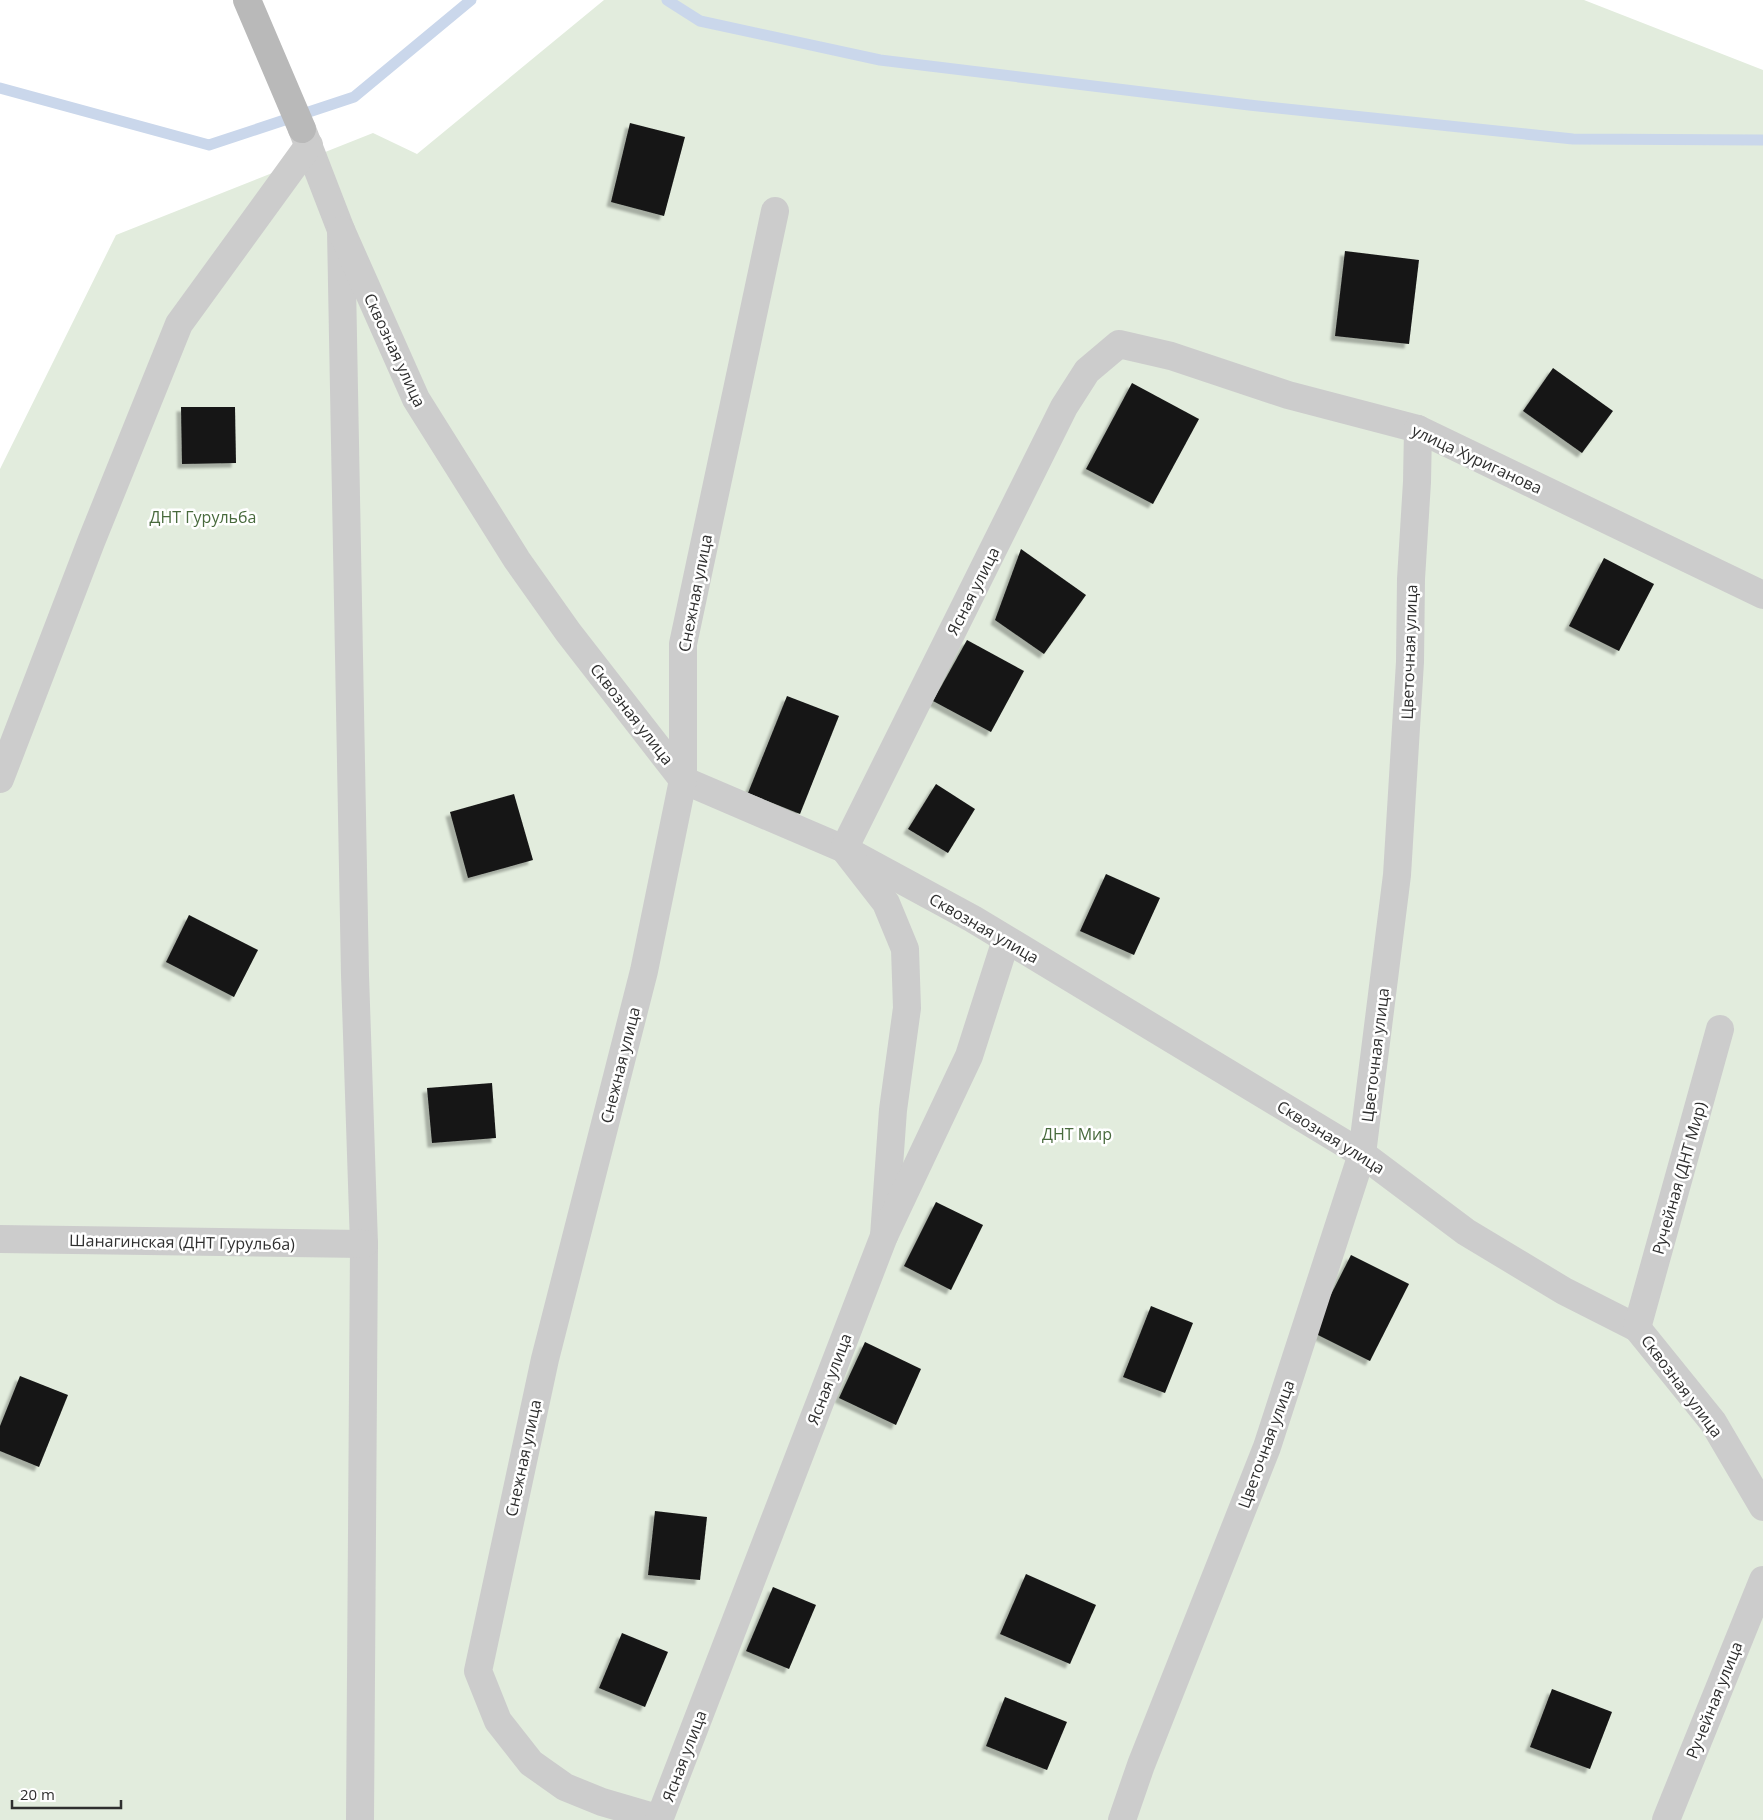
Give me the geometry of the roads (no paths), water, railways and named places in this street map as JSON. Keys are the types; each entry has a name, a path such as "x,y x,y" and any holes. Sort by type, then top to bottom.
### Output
{"street":[{"path":"0,779 91,542 179,324 306,137 247,0"},
{"name":"Сквозная улица","path":"306,137 341,230 416,399 517,560 568,632 683,780 844,849 973,919 1362,1154 1466,1232 1564,1291 1637,1328 1713,1422 1763,1507"},
{"name":"Снежная улица","path":"659,1819 602,1802 565,1787 531,1763 498,1721 478,1671 545,1359 644,971 683,780 683,644 775,211"},
{"path":"341,230 355,975 364,1244 360,1820"},
{"name":"улица Хуриганова","path":"1119,344 1172,356 1288,395 1418,429 1763,595"},
{"name":"Ясная улица","path":"844,849 1064,407 1086,371 1119,344"},
{"name":"Цветочная улица","path":"1122,1820 1141,1765 1267,1447 1362,1154 1397,875 1410,662 1411,579 1418,429"},
{"path":"844,849 886,903 905,949 907,1008 893,1110 884,1236"},
{"name":"Ясная улица","path":"659,1819 884,1236 969,1056 1006,940"},
{"name":"Ручейная (ДНТ Мир)","path":"1637,1328 1720,1029"},
{"name":"Шанагинская (ДНТ Гурульба)","path":"0,1239 364,1244"},
{"name":"Ручейная улица","path":"1666,1820 1763,1580"}],"waterway":[{"path":"0,88 209,145 354,97 471,0"},
{"path":"667,0 700,21 880,60 1249,105 1573,139 1763,140"}],"park label":[{"name":"ДНТ Гурульба","path":"203,517"},
{"name":"ДНТ Мир","path":"1077,1134"}]}
